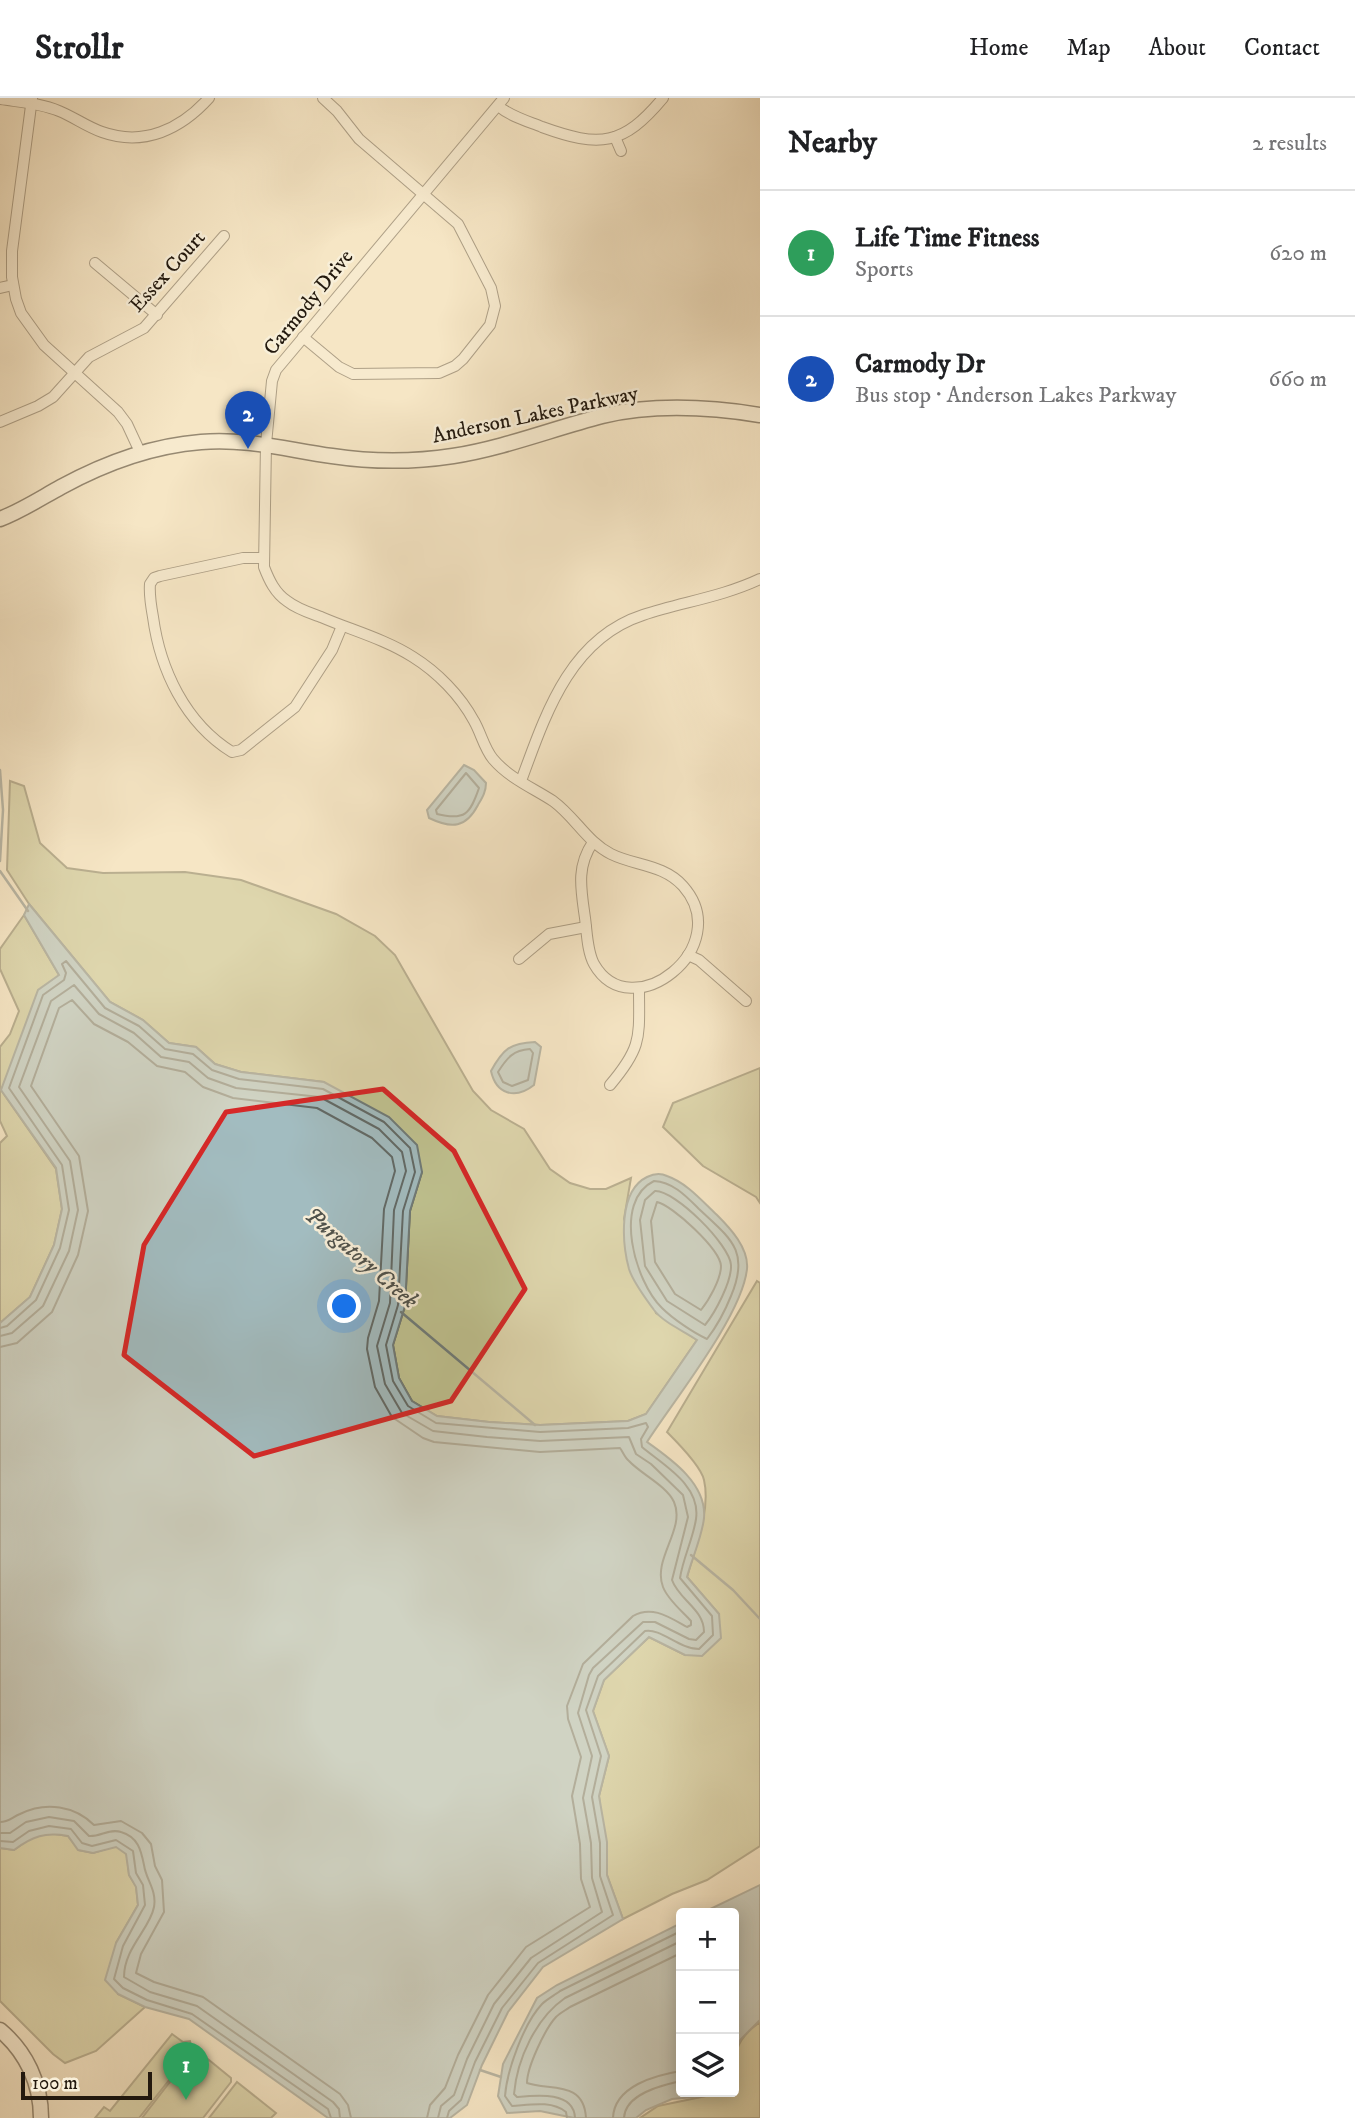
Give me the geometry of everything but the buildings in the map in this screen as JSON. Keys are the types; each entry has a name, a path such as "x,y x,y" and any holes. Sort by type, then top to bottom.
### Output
{"street":[{"path":"0,99 32,101 104,133 139,138 156,135 186,120 209,98"},
{"path":"303,337 339,367 359,375 439,373 455,366 492,322 495,299 451,215 359,139 323,98"},
{"path":"501,102 517,117 574,139 589,141 628,132 663,98"},
{"path":"32,101 12,251 13,285 22,313 31,329 44,345 118,412 127,424 140,452"},
{"name":"Carmody Drive","path":"501,102 281,363 272,381 266,444 263,558 269,580 288,602 389,645 426,666 461,701 474,720 492,758 502,768 555,803 593,842"},
{"path":"615,137 621,151"},
{"name":"Essex Court","path":"0,422 53,397 89,357 130,337 156,315 224,236"},
{"path":"95,263 156,315"},
{"path":"0,288 13,285"},
{"name":"Anderson Lakes Parkway","path":"0,519 87,474 140,452 202,442 266,444 374,460 417,459 453,456 605,416 648,410 693,409 760,415"},
{"path":"263,558 243,558 160,576 154,578 150,584 156,641 166,671 184,704 204,728 227,749 232,752 241,750 295,707 332,650 342,626"},
{"path":"521,780 564,678 597,641 639,616 713,598 760,579"},
{"path":"593,842 611,854 657,868 680,883 695,904 698,928 696,940 688,955 663,980 639,988 625,987 602,974 594,963 586,926 580,873 586,852 593,842"},
{"path":"519,959 549,934 586,926"},
{"path":"688,955 699,960 746,1001"},
{"path":"610,1085 628,1063 635,1048 640,1017 639,988"},
{"path":"0,2030 17,2046 32,2071 39,2095 41,2118"}],"highlighted area":[{"path":"383,1089 454,1151 525,1289 451,1401 254,1456 124,1355 144,1245 226,1112"}],"green space":[{"path":"10,781 24,786 40,843 67,868 103,873 185,872 241,880 336,914 375,936 395,955 473,1091 491,1110 524,1129 550,1169 570,1183 590,1189 606,1189 631,1178 624,1219 656,1313 697,1340 646,1414 628,1421 540,1425 437,1416 412,1401 399,1378 393,1345 405,1306 410,1211 422,1172 324,1082 241,1072 215,1064 196,1047 169,1043 143,1020 110,1002 29,904 7,870"},
{"path":"24,915 59,975 1,1090 56,1169 62,1209 54,1245 30,1297 0,1323 0,1143 7,1136 0,1121 0,1047 10,1034 19,1011 0,969 0,949"},
{"path":"760,1068 760,1203 756,1197 703,1166 663,1127 673,1103"},
{"path":"757,1281 760,1283 760,1846 707,1880 623,1919 607,1875 599,1796 609,1756 593,1711 604,1680 649,1637 685,1655 719,1614 687,1577 704,1516 704,1480 694,1462 667,1432"},
{"path":"49,1833 68,1836 79,1850 93,1853 116,1846 127,1854 129,1875 136,1886 138,1905 116,1943 118,1994 145,2007 96,2051 65,2063 0,2001 0,1848 14,1850 32,1837"},
{"path":"760,2022 760,2118 640,2118 658,2106 701,2097 739,2097 739,2044"},
{"path":"172,2034 183,2042 190,2041 192,2051 139,2118 95,2118 104,2107 110,2111"},
{"path":"198,2051 231,2078 231,2082 203,2118 142,2118 193,2052"},
{"path":"237,2082 276,2113 271,2118 209,2118"}],"water":[{"path":"464,765 474,770 486,783 484,795 473,813 463,822 451,825 429,818 427,810"},
{"path":"29,904 110,1002 143,1020 169,1043 196,1047 215,1064 241,1072 324,1082 389,1117 417,1145 422,1172 410,1211 405,1306 393,1345 399,1378 412,1401 437,1416 540,1425 628,1421 646,1414 697,1340 658,1315 629,1269 624,1218 631,1194 647,1177 665,1175 688,1188 727,1226 738,1239 745,1254 747,1269 733,1310 705,1357 647,1442 686,1474 700,1494 703,1525 687,1577 719,1614 721,1638 702,1656 685,1655 649,1637 604,1680 593,1711 609,1756 599,1796 607,1842 607,1875 623,1919 543,1967 508,2012 482,2065 467,2105 450,2118 328,2118 189,2019 145,2007 118,1994 105,1980 116,1943 138,1905 136,1887 129,1875 126,1854 116,1847 93,1853 78,1850 68,1836 60,1835 40,1836 14,1850 0,1848 0,1323 30,1297 54,1245 62,1209 56,1168 1,1090 38,990 59,975 24,915"},
{"path":"535,1042 541,1047 534,1085 527,1090 513,1093 502,1089 497,1085 491,1071 499,1057 513,1046"},
{"path":"760,1885 760,2020 739,2042 739,1908 712,1908"},
{"path":"676,1926 676,2097 693,2097 672,2099 646,2110 636,2118 574,2118 540,2111 507,2113 498,2096 503,2064 537,1998 557,1985"}],"waterway":[{"name":"Purgatory Creek","path":"0,770 3,810 0,861"},
{"name":"Purgatory Creek","path":"0,871 28,911"},
{"name":"Purgatory Creek","path":"401,1312 535,1425"},
{"name":"Purgatory Creek","path":"691,1555 733,1590 760,1619"},
{"name":"Purgatory Creek","path":"480,2070 501,2077"}],"place":[{"name":"Carmody Dr","path":"248,449"},
{"name":"Life Time Fitness","path":"186,2100"}]}
